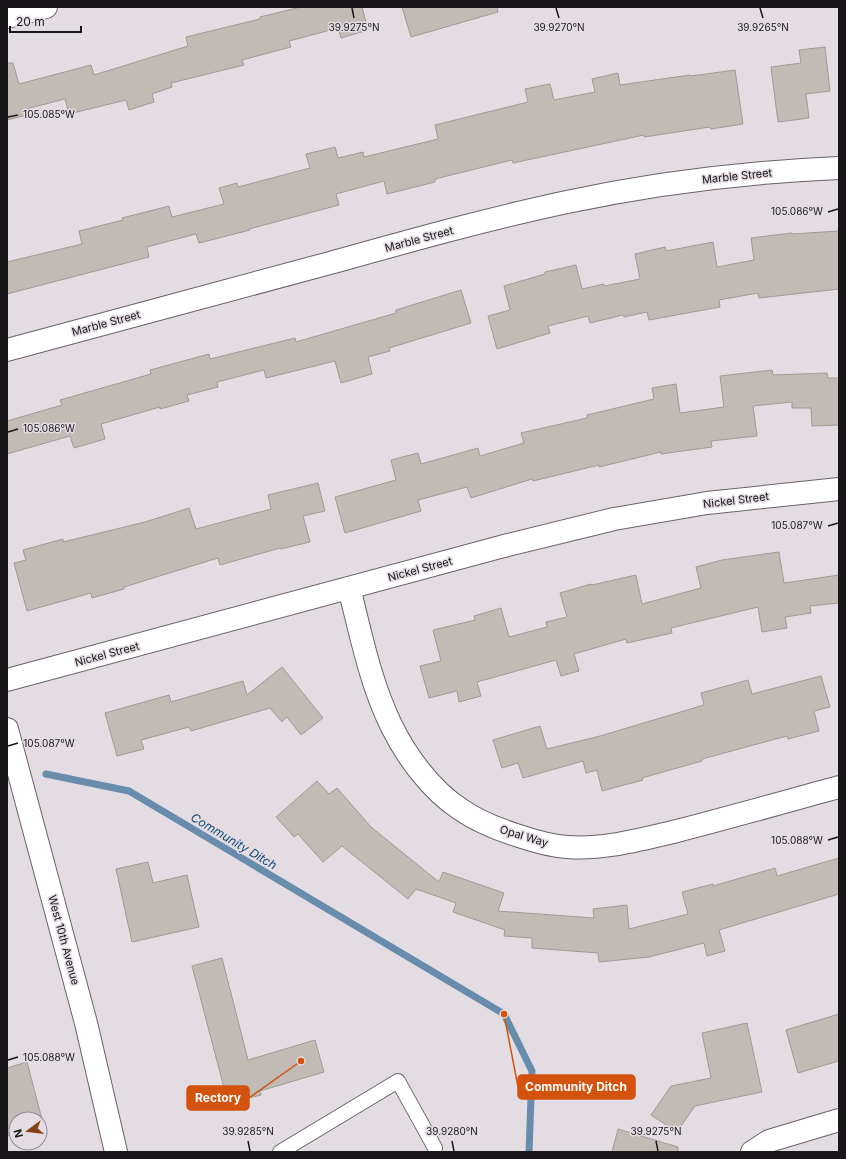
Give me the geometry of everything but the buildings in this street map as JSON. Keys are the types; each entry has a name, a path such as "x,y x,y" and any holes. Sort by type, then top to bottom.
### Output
{"street":[{"path":"7,17 46,7"},
{"name":"Marble Street","path":"7,350 468,225 568,202 720,177 839,168"},
{"name":"Nickel Street","path":"7,680 504,546 614,519 707,503 839,489"},
{"name":"Opal Way","path":"349,588 373,682 390,725 406,753 420,772 435,788 460,809 502,831 533,841 567,847 602,846 630,842 709,823 839,787"},
{"name":"West 10th Avenue","path":"7,729 86,1023 116,1152"},
{"path":"752,1152 769,1141 839,1120"}],"lane":[{"path":"280,1152 398,1081 435,1148"}],"waterway":[{"name":"Community Ditch","path":"46,774 129,791 504,1014 532,1071 529,1152"}],"place":[{"name":"Community Ditch","path":"504,1014"},
{"name":"Rectory","path":"301,1061"}]}
